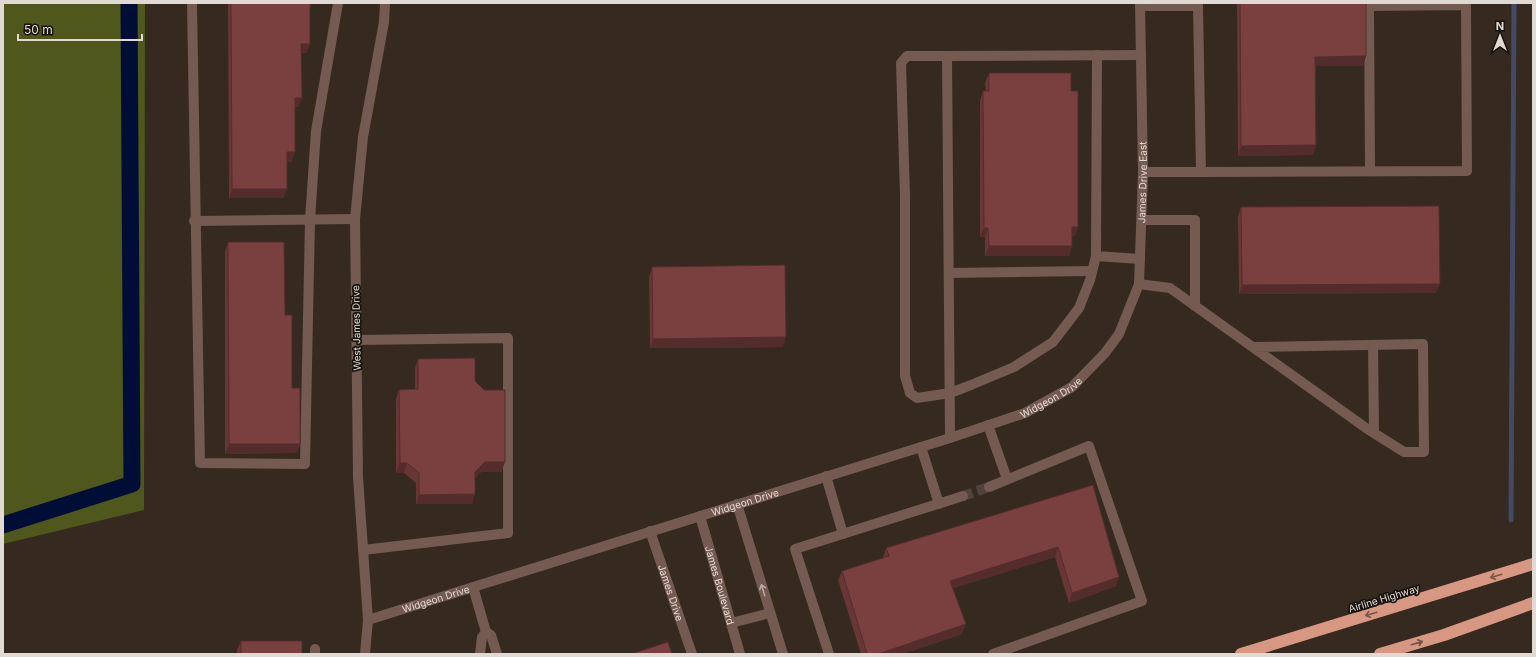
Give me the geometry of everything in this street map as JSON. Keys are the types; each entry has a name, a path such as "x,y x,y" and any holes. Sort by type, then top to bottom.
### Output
{"highway":[{"name":"Airline Highway","path":"1241,654 1533,564"},
{"path":"1380,654 1444,636 1518,607 1533,603"}],"street":[{"path":"192,3 194,221 200,463 306,464 310,220 316,131 338,3"},
{"name":"West James Drive","path":"365,654 368,620 358,477 355,219 363,137 384,22 385,3"},
{"path":"1140,4 1198,6 1200,172"},
{"name":"James Drive East","path":"1105,353 1119,334 1139,284 1143,172 1140,4"},
{"path":"1143,172 1467,171 1466,5 1370,6 1370,171"},
{"path":"1097,55 1096,256 1079,308 1054,342 1014,366 950,393 917,398 910,393 905,376 905,196 901,63 907,56 1141,54"},
{"path":"947,56 950,438"},
{"path":"194,221 355,219"},
{"path":"1142,220 1195,220 1196,306"},
{"path":"1096,256 1140,258"},
{"path":"949,273 1092,271"},
{"path":"1139,284 1170,288 1252,347 1374,433 1404,452 1424,452 1423,344 1252,347"},
{"path":"357,340 508,338 508,534 363,550"},
{"path":"1373,345 1374,433"},
{"name":"Widgeon Drive","path":"368,620 950,438 1025,413 1072,387 1105,353"},
{"path":"988,425 1007,479"},
{"path":"989,487 1089,446 1142,601 993,654"},
{"path":"920,447 939,504"},
{"path":"826,476 843,534"},
{"path":"829,654 795,549 962,496"},
{"path":"737,504 782,654"},
{"name":"James Boulevard","path":"700,516 740,654"},
{"name":"James Drive","path":"650,531 692,654"},
{"path":"473,587 486,632 491,635 497,654"},
{"path":"731,623 770,613"},
{"path":"480,654 482,637 486,632"}],"green space":[{"path":"3,3 145,3 144,510 3,544"}],"building":[{"path":"231,3 310,3 310,44 301,44 302,98 295,98 295,152 287,152 287,189 232,189"},
{"path":"1240,3 1366,3 1366,56 1315,57 1316,145 1241,146"},
{"path":"989,73 1071,73 1071,91 1078,91 1078,227 1072,227 1072,246 989,246 988,228 984,228 983,91 989,91"},
{"path":"1439,206 1440,284 1242,285 1241,207"},
{"path":"228,242 284,242 285,315 292,315 292,388 300,388 300,444 229,444"},
{"path":"785,265 786,337 653,339 652,267"},
{"path":"475,358 475,381 484,390 505,390 505,462 485,462 475,472 475,494 419,495 419,473 407,463 400,463 399,390 418,389 418,359"},
{"path":"1093,485 1119,577 1072,593 1058,547 950,581 966,624 878,654 867,654 842,571 889,556 886,548"},
{"path":"241,641 302,641 302,654 241,654"},
{"path":"668,642 672,654 631,654"}],"waterway":[{"path":"3,525 132,484 129,3"},
{"path":"1511,520 1514,3"}],"tunnel":[{"path":"963,496 989,487"}]}
